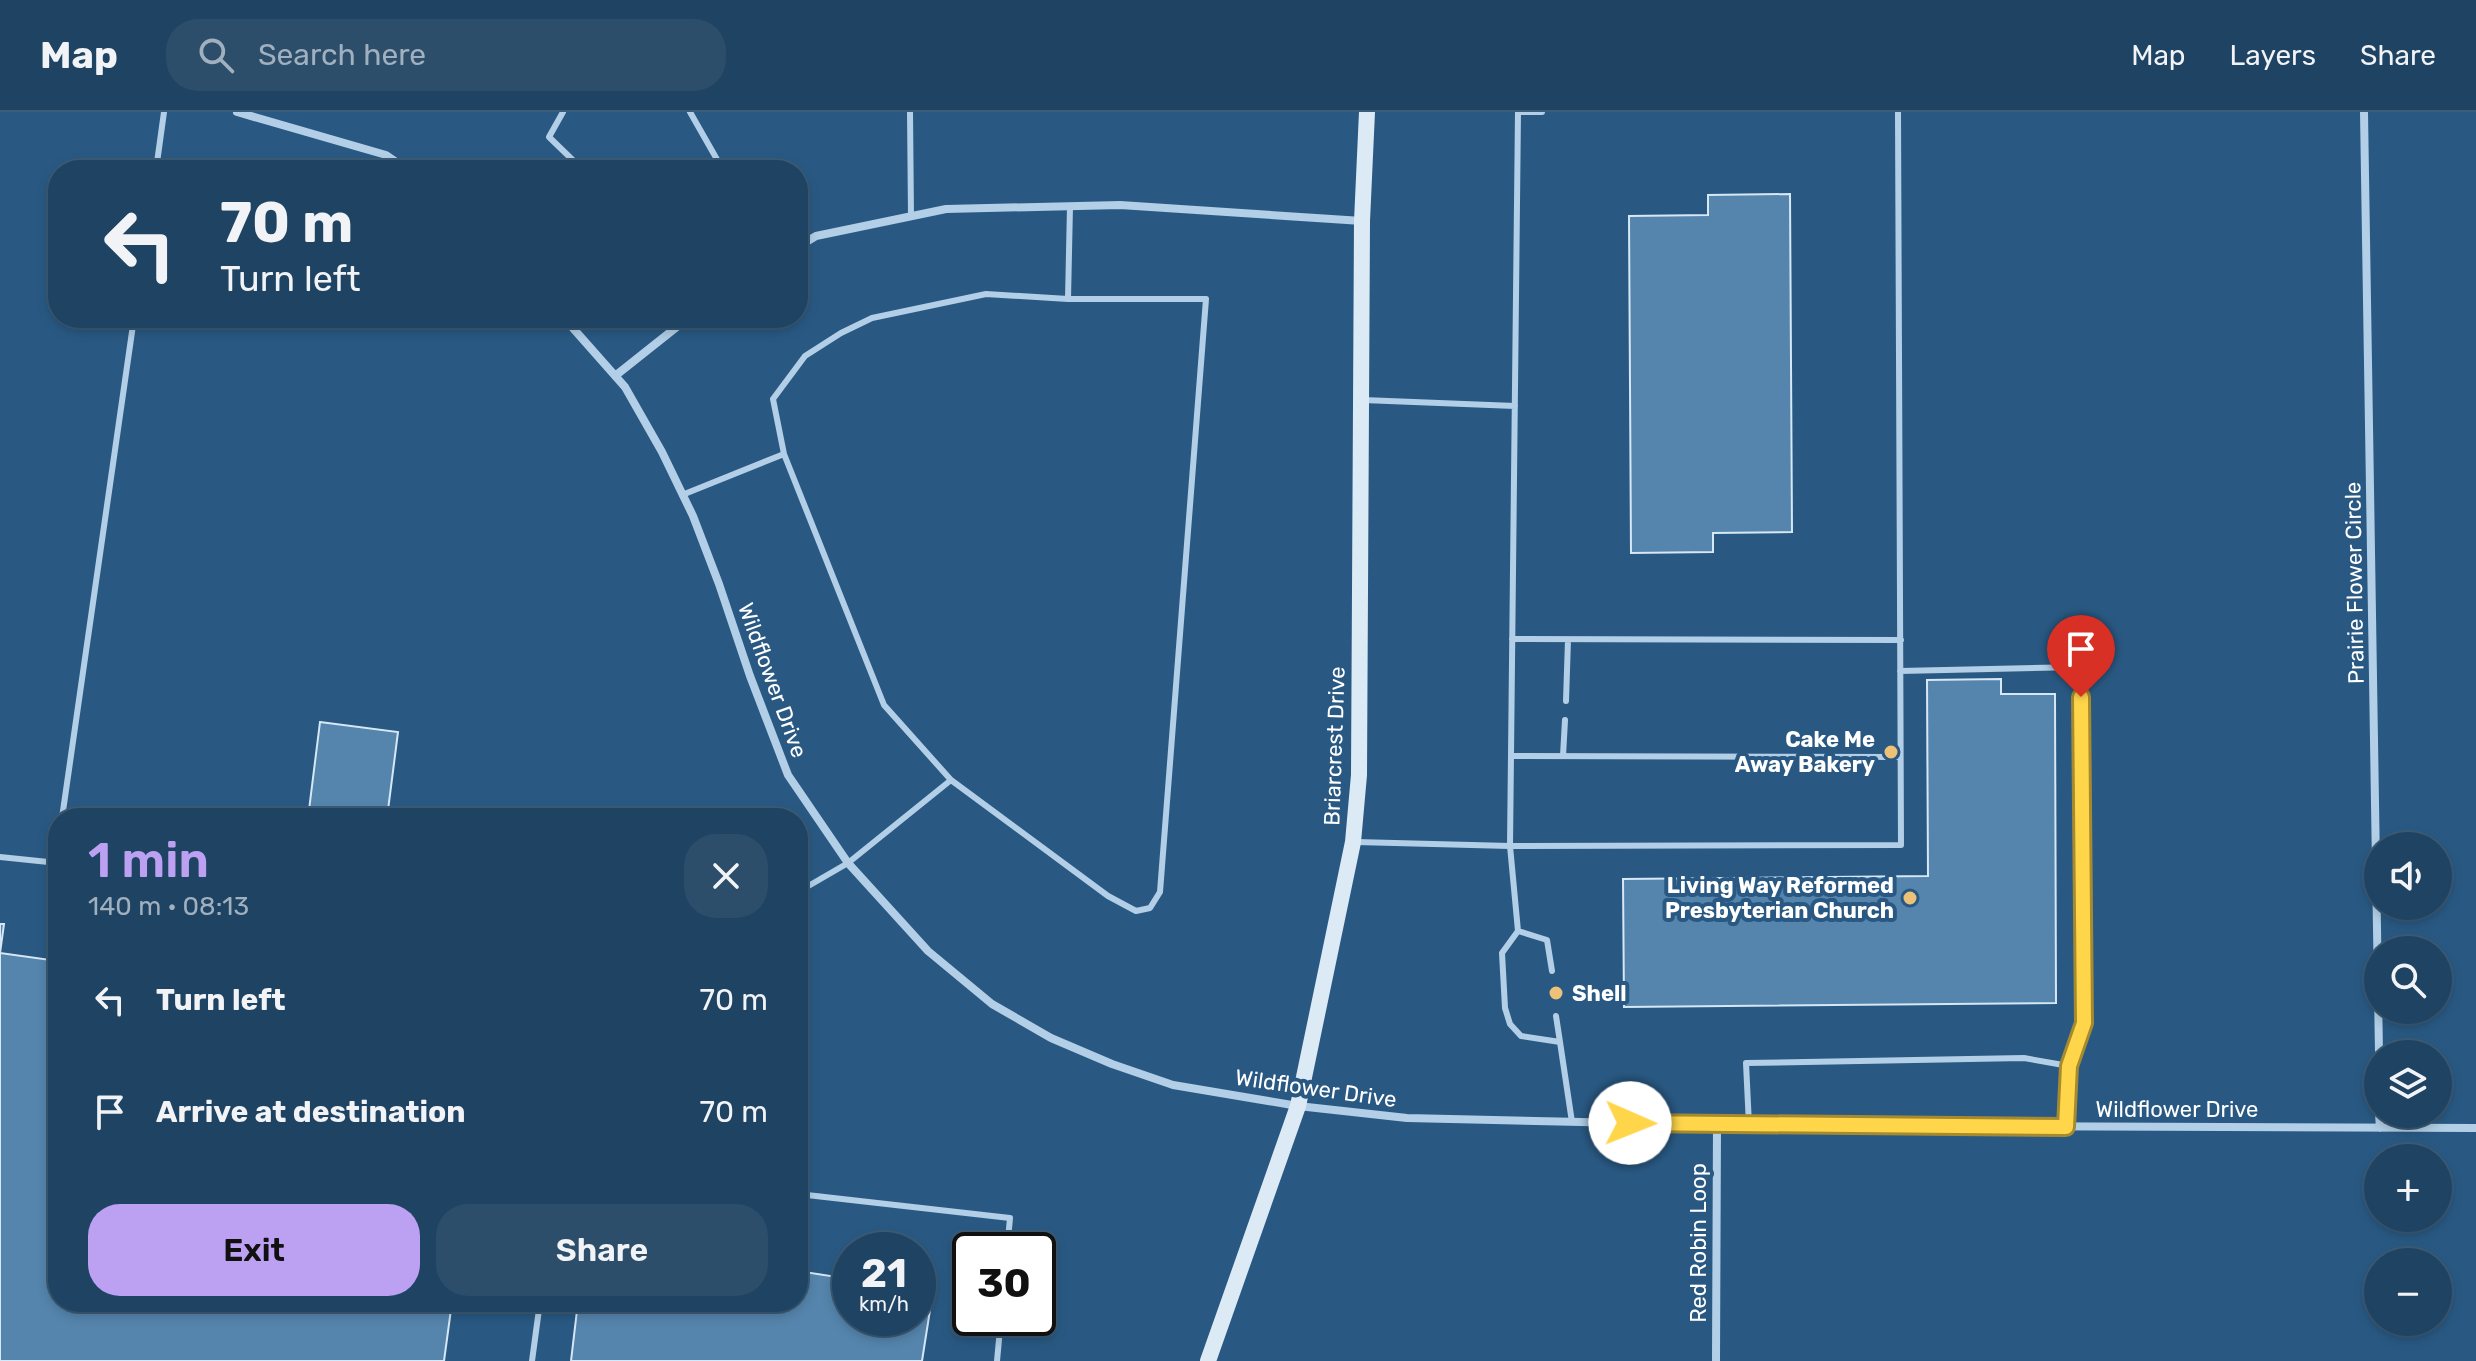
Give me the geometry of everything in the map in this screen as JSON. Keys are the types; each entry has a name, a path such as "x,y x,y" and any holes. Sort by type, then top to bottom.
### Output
{"main road":[{"name":"Briarcrest Drive","path":"1208,1361 1298,1106 1353,842 1359,775 1362,221 1367,112"}],"street":[{"path":"237,112 386,155 393,160"},
{"name":"Prairie Flower Circle","path":"2364,112 2379,1040"},
{"path":"808,241 816,236 946,209 1120,205 1362,221"},
{"name":"Wildflower Drive","path":"573,328 625,387 662,452 719,584 788,775 848,863 928,951 992,1004 1051,1038 1173,1085 1298,1106 1407,1118 1717,1125 2364,1128"},
{"path":"615,376 675,328"},
{"name":"Red Robin Loop","path":"1716,1361 1717,1125"},
{"name":"Wildflower Drive","path":"2452,1128 2476,1128"}],"lane":[{"path":"157,160 164,112"},
{"path":"563,112 549,137 573,160"},
{"path":"690,112 717,160"},
{"path":"910,112 911,216"},
{"path":"1542,112 1518,112 1510,846 1518,931 1502,953 1505,1008 1510,1024 1521,1036 1560,1042"},
{"path":"1353,842 1510,846 1901,845 1898,112"},
{"path":"1068,299 1070,206"},
{"path":"986,294 1068,299 1206,299 1160,892 1150,908 1136,911 1108,896 951,780 884,705 784,454 773,399 805,356 872,318 986,294"},
{"path":"63,808 133,328"},
{"path":"1361,400 1515,406"},
{"path":"682,495 784,454"},
{"path":"1512,639 1901,640"},
{"path":"1566,701 1568,640"},
{"path":"1900,671 2080,667 2084,1023 2069,1066 2066,1127"},
{"path":"1563,756 1565,720"},
{"path":"1511,756 1900,757"},
{"path":"808,886 848,863 951,780"},
{"path":"0,857 48,862"},
{"path":"1518,931 1547,940 1552,971"},
{"path":"1556,1016 1572,1122"},
{"path":"1749,1125 1746,1063 2024,1058 2069,1066"},
{"path":"808,1195 1010,1218 1009,1232"},
{"path":"532,1361 539,1312"},
{"path":"997,1361 999,1336"}],"building":[{"path":"1790,194 1792,532 1713,533 1713,552 1631,553 1629,216 1708,215 1708,195"},
{"path":"2001,679 2001,694 2055,694 2056,1003 1624,1007 1623,879 1928,876 1927,680"},
{"path":"320,722 398,732 388,808 309,808"},
{"path":"0,924 4,924 0,953"},
{"path":"0,953 48,960 48,1312 451,1312 444,1361 0,1361"},
{"path":"808,1273 832,1276 832,1336 926,1336 922,1361 571,1361 577,1312 808,1312"}],"place":[{"name":"Cake Me Away Bakery","path":"1891,752"},
{"name":"Living Way Reformed Presbyterian Church","path":"1910,898"},
{"name":"Shell","path":"1556,993"}],"route":[{"path":"1630,1123 2066,1127 2069,1066 2084,1023 2081,697"}]}
